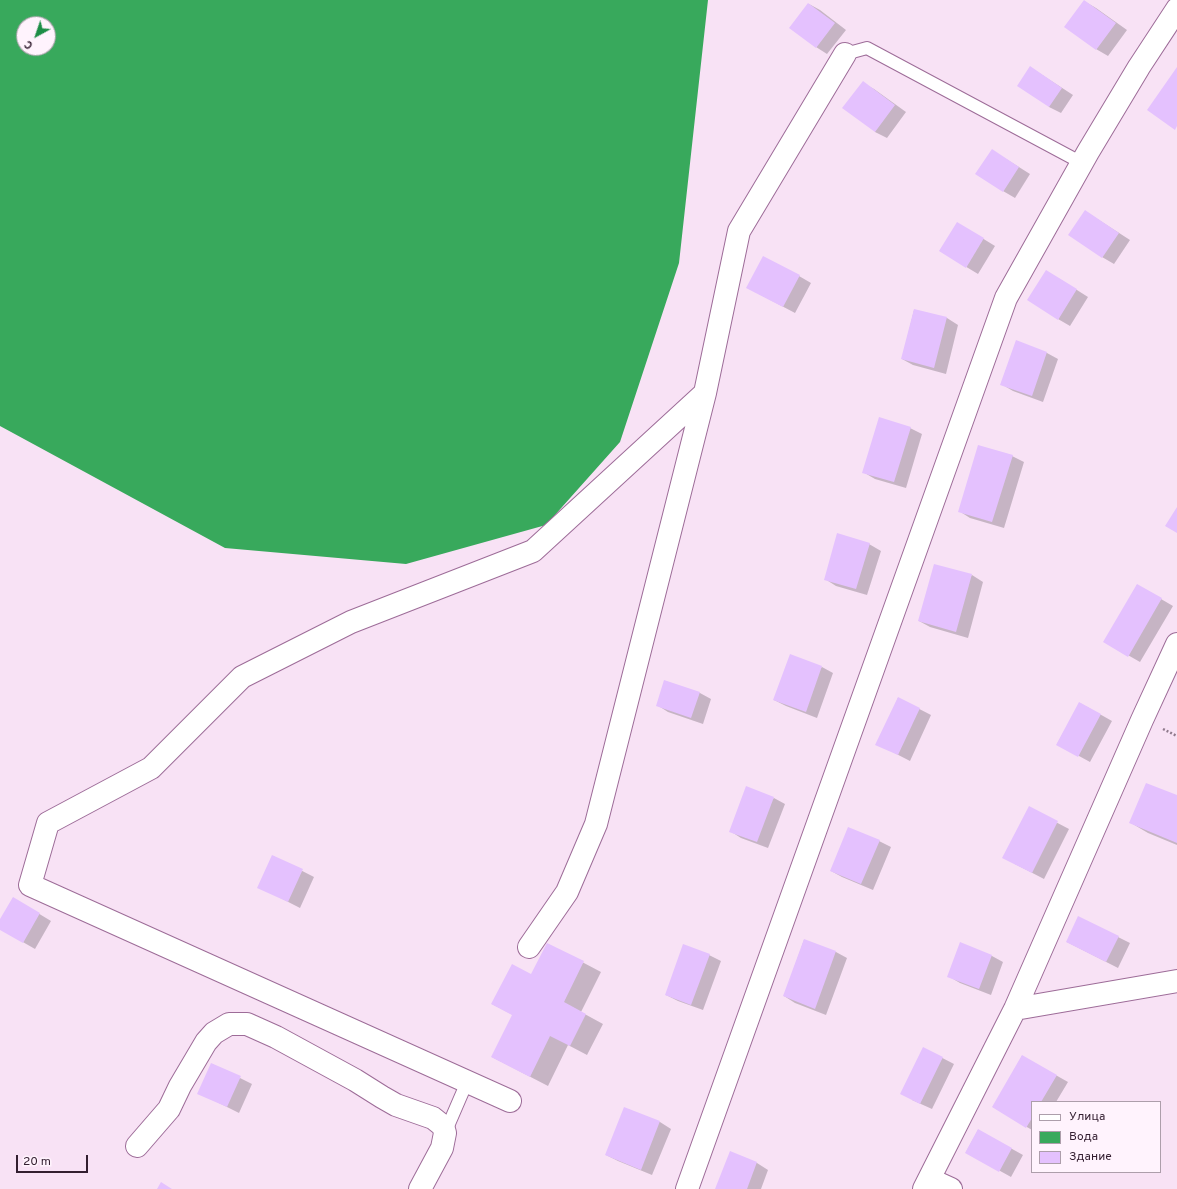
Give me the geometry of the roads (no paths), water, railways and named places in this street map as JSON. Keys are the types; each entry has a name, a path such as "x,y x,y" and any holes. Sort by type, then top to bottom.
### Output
{"street":[{"path":"687,1189 1006,298 1082,163 1139,67 1177,9"},
{"path":"529,947 567,892 596,824 705,393 738,231 845,54"},
{"path":"510,1101 30,885 48,823 151,768 242,677 351,622 533,551 705,393"},
{"path":"951,1189 927,1184 1016,1009 1138,727 1177,644"},
{"path":"1016,1009 1177,981"},
{"path":"137,1146 169,1109 180,1086 206,1042 214,1033 229,1024 247,1024 276,1037 355,1080 396,1105 434,1118 443,1126 445,1133 442,1148 420,1189"}],"lane":[{"path":"845,54 867,48 1082,163"},
{"path":"445,1133 467,1082"}],"water":[{"path":"0,0 708,0 679,263 620,442 546,525 406,564 225,548 0,426"}]}
